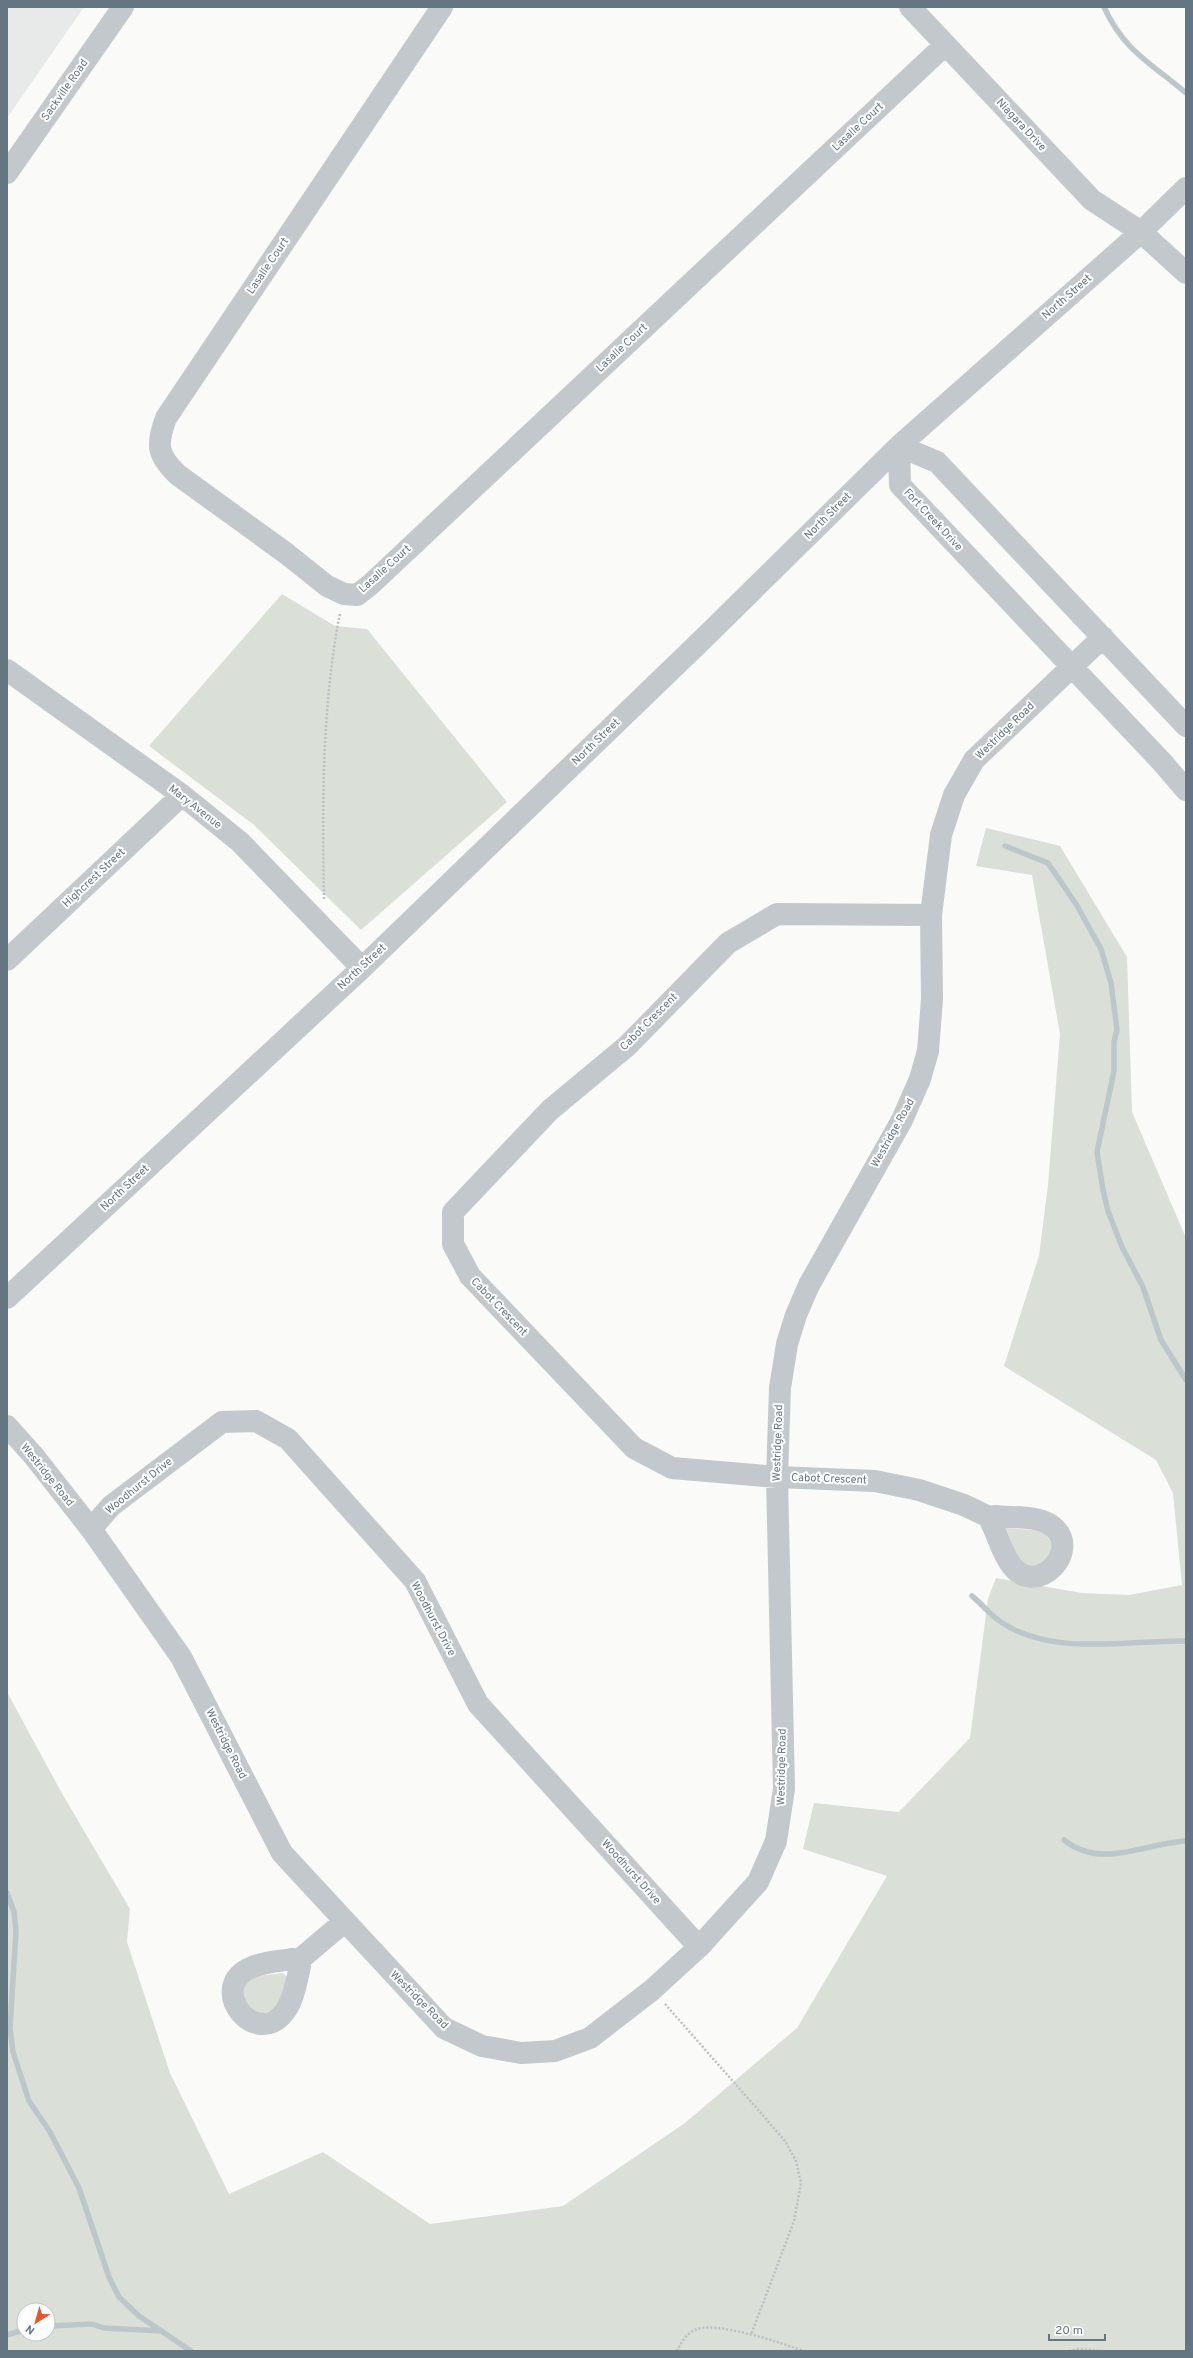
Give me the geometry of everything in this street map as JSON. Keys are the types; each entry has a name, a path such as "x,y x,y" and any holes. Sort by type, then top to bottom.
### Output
{"street":[{"name":"Sackville Road","path":"7,173 122,7"},
{"name":"Lasalle Court","path":"442,7 170,412 160,434 159,449 166,464 178,475 287,554 327,586 344,594 357,595 370,586 945,45"},
{"name":"Niagara Drive","path":"910,7 1092,200 1140,232 1186,273"},
{"name":"North Street","path":"7,1298 362,968 691,651 899,446 1140,232 1186,188"},
{"path":"899,446 937,462 1186,726"},
{"name":"Fort Creek Drive","path":"899,446 900,485 1162,762 1186,790"},
{"name":"Westridge Road","path":"7,1426 33,1454 91,1529 181,1657 282,1853 344,1922 444,2028 482,2046 521,2053 555,2051 590,2038 652,1990 699,1947 758,1882 776,1841 784,1789 777,1477 780,1388 787,1344 796,1315 824,1257 902,1120 920,1080 928,1051 932,999 932,916 941,835 954,795 974,760 1103,637"},
{"name":"Mary Avenue","path":"7,670 182,795 240,842 362,968"},
{"name":"Highcrest Street","path":"7,960 182,795"},
{"name":"Cabot Crescent","path":"932,916 777,914 728,943 627,1046 550,1110 453,1212 453,1244 470,1276 634,1448 672,1468 777,1477 875,1480 926,1492 964,1505 991,1518"},
{"name":"Woodhurst Drive","path":"91,1529 111,1506 222,1422 256,1420 288,1439 415,1581 478,1704 699,1947"},
{"path":"298,1961 344,1922"}],"path":[{"path":"324,930 321,801 334,645 344,594"},
{"path":"652,1990 785,2141 796,2161 800,2183 794,2221 751,2335"},
{"path":"677,2351 687,2335 696,2329 713,2326 751,2335 803,2351"},
{"path":"1069,2351 1079,2349 1100,2351"}],"shaded area":[{"path":"7,7 84,7 7,118"},
{"path":"282,594 335,626 367,629 507,802 361,930 254,825 149,746"},
{"path":"986,828 1060,846 1127,957 1132,1112 1186,1238 1186,2351 7,2351 7,1692 60,1790 130,1909 127,1942 170,2073 229,2194 323,2152 430,2224 563,2206 685,2123 797,2028 887,1876 803,1849 814,1803 899,1812 970,1738 988,1599 996,1578 1082,1593 1129,1595 1182,1585 1173,1493 1156,1460 1004,1366 1039,1256 1048,1185 1060,1034 1032,875 976,866"},
{"path":"1006,1528 1043,1531 1054,1547 1043,1567 1024,1565 1015,1553"},
{"path":"283,1973 288,1978 276,2009 257,2015 242,1997 245,1984 257,1976"}],"waterway":[{"path":"1104,7 1120,35 1130,46 1186,93"},
{"path":"1005,846 1048,863 1076,904 1101,949 1111,983 1117,1030 1114,1042 1114,1071 1097,1152 1103,1190 1108,1211 1122,1247 1143,1287 1161,1340 1186,1380"},
{"path":"972,1596 1001,1622 1021,1633 1043,1640 1091,1644 1186,1641"},
{"path":"1064,1840 1078,1849 1093,1853 1108,1854 1186,1841"},
{"path":"7,1893 14,1912 16,1931 10,2028 13,2052 29,2101 50,2132 79,2188 109,2277 119,2297 139,2316 191,2351"},
{"path":"56,2326 92,2324 104,2328 162,2331"},
{"path":"7,2335 16,2332"}]}
